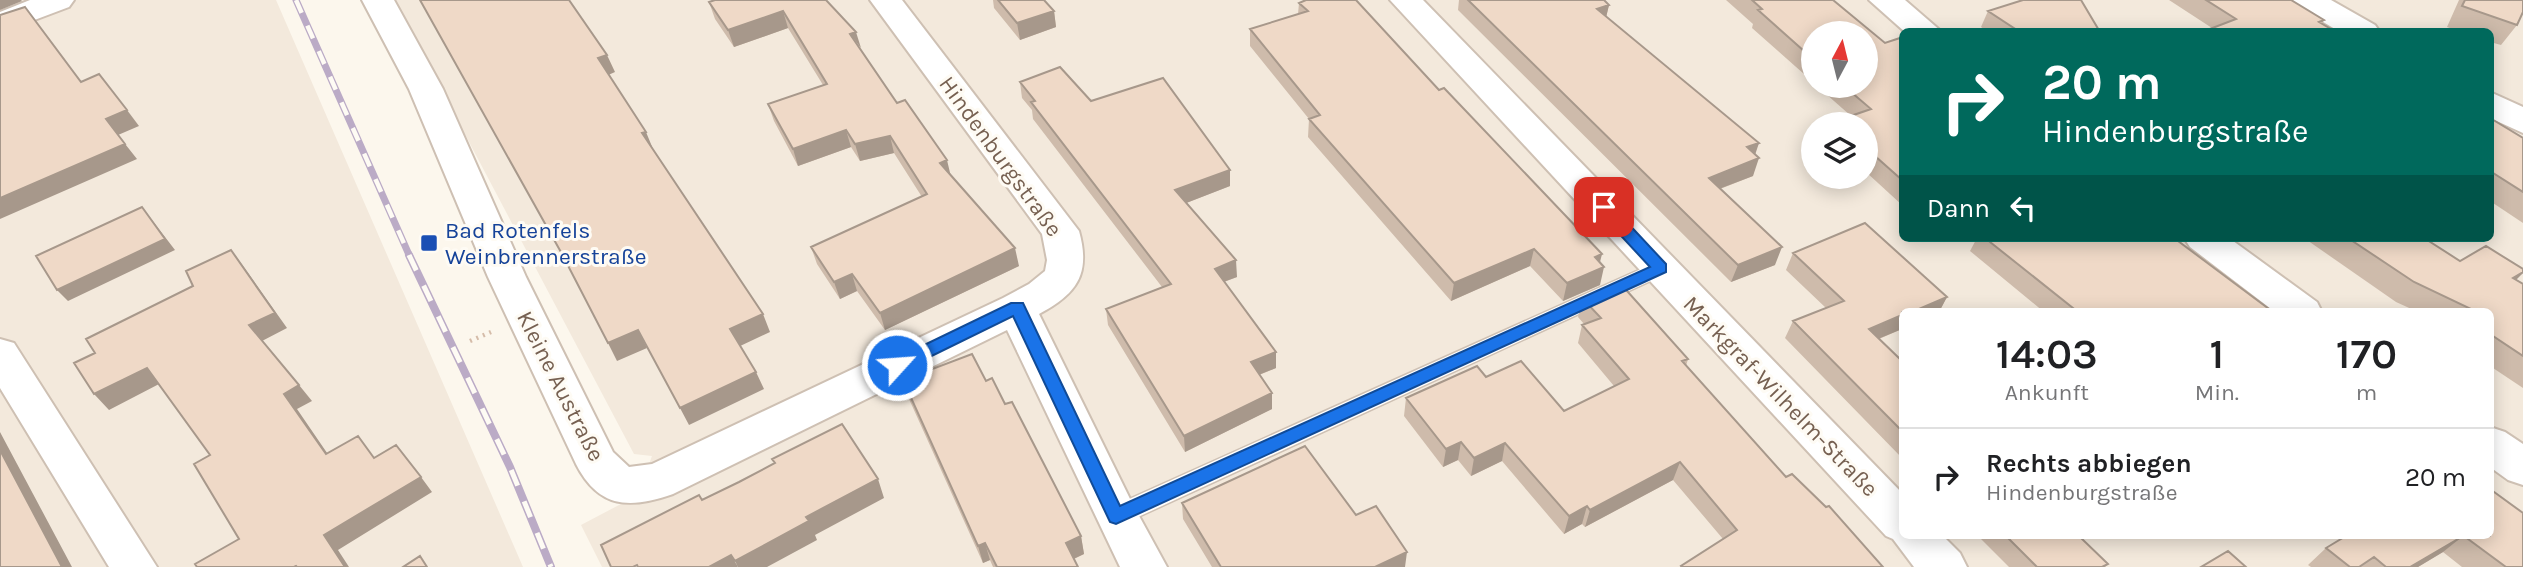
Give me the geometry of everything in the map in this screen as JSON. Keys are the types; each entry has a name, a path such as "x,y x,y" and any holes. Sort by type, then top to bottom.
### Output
{"street":[{"path":"0,23 58,0"},
{"name":"Kleine Austraße","path":"378,0 426,89 507,277 598,464 620,486 658,481 1017,307"},
{"name":"Hindenburgstraße","path":"886,0 1060,231 1068,254 1063,275 1046,293 1017,307"},
{"name":"Markgraf-Wilhelm-Straße","path":"1406,0 1899,520"},
{"path":"1885,0 1921,28"},
{"path":"2309,0 2357,28"},
{"path":"2494,105 2523,122"},
{"path":"2208,242 2298,308"},
{"path":"1017,307 1116,516 1144,567"},
{"path":"2,362 134,567"},
{"path":"2494,447 2523,467"},
{"path":"1917,539 1944,567"}],"lane":[{"path":"1116,516 1661,268"}],"shaded area":[{"path":"0,0 276,0 523,567 0,567"},
{"path":"394,0 2523,0 2523,567 602,567 581,525 638,495 652,456 634,454"}],"building":[{"path":"420,0 569,0 607,55 598,58 646,132 642,133 763,314 730,329 756,372 680,408 638,330 608,343 562,254"},
{"path":"826,0 856,32 850,34 897,103 905,100 947,160 940,163 1015,248 880,313 852,274 834,282 811,247 927,194 890,136 855,144 846,130 793,149 768,104 827,84 783,11 728,30 709,2"},
{"path":"998,0 1044,0 1054,11 1017,23"},
{"path":"1306,0 1356,0 1439,90 1444,88 1602,254 1595,257 1604,267 1567,283 1534,249 1454,283 1309,119 1320,115 1250,29 1308,11 1299,3"},
{"path":"1468,0 1604,0 1609,5 1597,9 1759,143 1747,147 1759,158 1709,178 1782,247 1738,265"},
{"path":"1752,0 1833,0 1858,21 1801,21 1801,48 1758,10 1762,9"},
{"path":"2023,0 2081,0 2098,28 2014,28 1988,11"},
{"path":"2206,0 2291,0 2324,20 2319,22 2329,28 2212,28 2236,19"},
{"path":"2465,0 2523,0 2523,12 2517,25 2462,6"},
{"path":"25,7 81,82 99,74 127,110 106,119 125,144 0,198 0,15"},
{"path":"1878,37 1885,43 1899,38 1899,177 1878,159 1878,112 1862,112 1871,109 1858,98 1878,98"},
{"path":"1060,67 1091,101 1163,78 1230,170 1175,190 1236,260 1215,269 1276,352 1251,362 1272,393 1184,436 1106,309 1171,284 1031,102 1035,101 1020,82"},
{"path":"2494,120 2523,138 2523,192 2494,174"},
{"path":"142,207 165,239 57,290 36,256"},
{"path":"1865,223 1947,297 1921,308 1899,308 1899,316 1869,329 1899,358 1899,428 1793,321 1844,301 1793,253"},
{"path":"1990,242 2179,242 2268,308 2073,308"},
{"path":"2354,242 2430,242 2460,261 2486,246 2523,269 2523,272 2513,278 2523,284 2523,356 2494,337 2494,308 2469,308 2414,282"},
{"path":"231,250 275,313 249,325 299,385 284,394 326,454 358,436 374,458 396,445 421,477 324,535 345,567 197,567 195,564 239,539 194,464 210,455 147,368 94,394 74,363 95,353 86,339 193,286 186,271"},
{"path":"1619,282 1688,359 1682,361 1786,477 1792,474 1826,507 1829,506 1883,567 1682,567 1737,530 1680,462 1590,510 1587,506 1569,516 1505,443 1474,458 1461,442 1446,449 1406,398 1477,366 1486,377 1521,361 1564,411 1629,379 1582,325 1601,318 1583,299"},
{"path":"972,354 986,381 992,378 1005,404 1012,402 1081,536 1066,543 1078,567 997,567 985,543 978,546 903,380"},
{"path":"842,424 878,479 806,517 809,521 735,561 731,555 709,567 611,567 601,545 699,495 702,500 739,482 775,463 772,459"},
{"path":"1305,446 1356,515 1376,506 1407,552 1375,567 1221,567 1182,503"},
{"path":"0,450 62,567 0,567"},
{"path":"2494,492 2523,513 2523,567 2506,567 2468,539 2494,539"},
{"path":"2009,539 2082,539 2108,564 2102,567 2037,567"},
{"path":"2341,539 2458,539 2410,567 2386,567 2374,557 2359,567 2350,567 2326,548"},
{"path":"2228,551 2246,567 2201,567"},
{"path":"420,556 427,567 403,567"}],"railway":[{"path":"296,0 410,257"},
{"path":"409,255 510,467 551,567"}],"place":[{"name":"Bad Rotenfels Weinbrennerstraße","path":"429,243"}],"route":[{"path":"897,365 1017,307 1116,516 1661,268 1604,207"}]}
